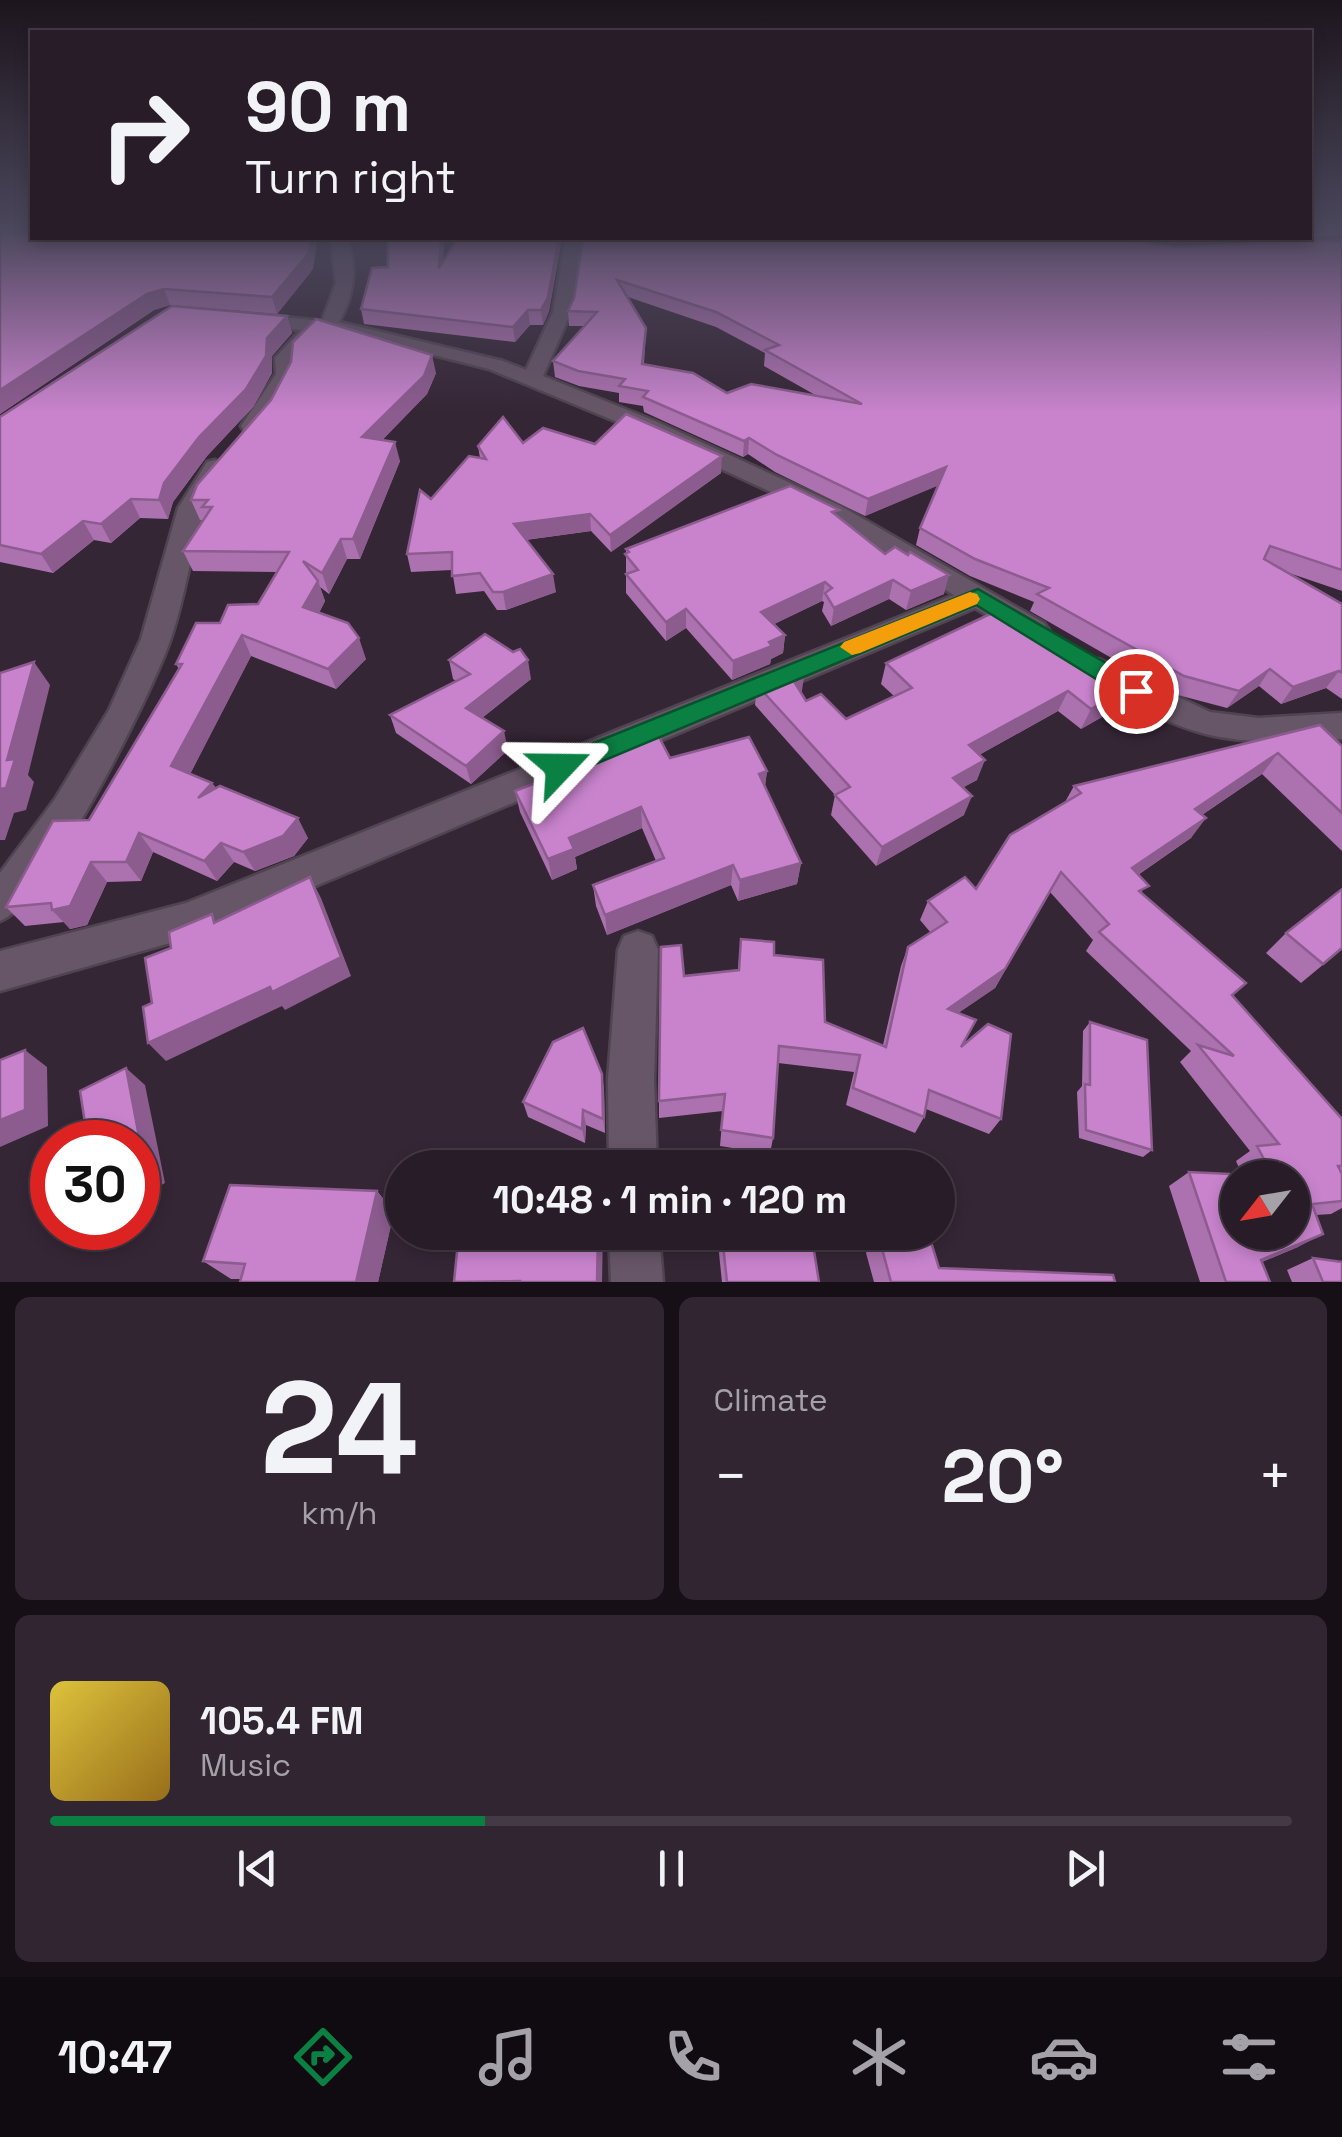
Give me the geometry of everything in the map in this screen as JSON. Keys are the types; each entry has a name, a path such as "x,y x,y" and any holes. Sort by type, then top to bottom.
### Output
{"street":[{"path":"0,903 92,774 134,692 157,638 189,504 218,464 265,412 286,374 285,358 290,350 340,308 343,293"},
{"path":"531,379 554,340 568,293"},
{"path":"224,316 323,326 440,348 531,379 647,426 832,511 1054,643"},
{"path":"0,972 188,920 978,596"},
{"path":"1085,662 1161,706 1210,725 1264,730 1342,726"},
{"path":"633,1150 638,950"},
{"path":"635,1250 637,1282"}],"building":[{"path":"0,293 151,293 147,294 0,390"},
{"path":"216,293 276,293 272,297"},
{"path":"365,293 549,293 541,310 528,310 513,327 361,309"},
{"path":"575,293 625,293 646,328 642,364 693,373 727,393 751,384 862,404 765,350 779,345 716,312 657,293 1342,293 1342,570 1270,546 1264,559 1342,604 1342,673 1293,687 1270,669 1239,691 1184,676 1037,594 1049,588 975,559 920,528 946,467 868,499 749,438 744,441 643,397 648,391 619,386 625,379 578,371 553,361 597,312 568,311"},
{"path":"172,306 287,316 267,338 266,356 246,389 199,437 164,483 159,500 131,499 101,524 83,521 41,554 0,545 0,417"},
{"path":"316,319 432,355 424,376 362,437 395,442 353,539 341,539 322,573 303,561 318,581 303,607 348,623 359,638 328,669 242,635 171,766 212,783 198,798 220,786 298,818 283,836 243,852 221,843 204,861 139,833 126,862 91,862 70,906 52,910 51,903 6,907 53,821 89,820 182,664 176,664 196,623 220,623 228,605 258,604 289,552 183,551 212,507 202,507 208,500 191,500 197,485 271,400 291,362 293,342"},
{"path":"626,414 722,456 610,535 590,514 514,524 553,574 503,592 493,592 480,573 452,576 452,552 407,554 420,490 431,499 469,456 486,459 478,446 503,417 523,443 543,428 595,444"},
{"path":"790,486 839,510 832,512 885,554 895,547 949,575 911,591 893,580 834,608 825,593 832,588 825,582 761,612 785,635 769,642 772,646 733,661 686,609 666,622 626,574 638,570 625,554 629,552 626,549"},
{"path":"1005,607 1133,685 1091,709 1068,691 969,745 985,760 953,778 972,796 882,847 835,795 850,787 757,685 796,669 804,677 795,683 806,701 821,694 846,719 912,688 886,663"},
{"path":"485,634 513,652 520,649 528,660 466,708 504,731 466,766 390,715 470,674 449,660"},
{"path":"34,662 7,760 15,759 6,788 0,789 0,673"},
{"path":"1320,725 1342,746 1342,813 1278,753 1195,809 1206,818 1132,868 1149,886 1139,891 1246,983 1232,995 1342,1119 1342,1166 1338,1166 1342,1174 1342,1201 1312,1204 1323,1234 1310,1239 1310,1160 1264,1160 1257,1146 1279,1144 1198,1045 1234,1056 1099,932 1109,924 1061,872 1005,969 948,1009 976,1020 961,1047 988,1024 1011,1034 1001,1119 929,1090 924,1117 853,1088 860,1055 779,1046 773,1138 721,1130 725,1094 659,1101 661,947 681,945 684,976 739,970 741,939 774,942 774,955 823,960 825,1022 886,1047 908,947 947,922 928,901 965,877 976,889 1010,835 1081,793 1074,786"},
{"path":"657,733 670,758 749,737 767,771 759,774 801,863 740,880 733,865 605,915 593,885 664,858 641,807 569,838 574,849 548,859 515,791 616,752 613,746"},
{"path":"310,877 341,957 272,992 270,987 148,1043 143,1007 152,1003 145,958 171,948 169,932 212,914 214,923"},
{"path":"1342,889 1342,948 1323,964 1286,933"},
{"path":"1090,1022 1147,1040 1152,1150 1086,1130"},
{"path":"583,1028 602,1074 603,1119 583,1110 582,1129 523,1102 553,1042"},
{"path":"25,1050 25,1110 0,1120 0,1060"},
{"path":"126,1068 136,1120 85,1120 80,1091"},
{"path":"1189,1172 1220,1173 1220,1250 1285,1250 1261,1260 1270,1282 1226,1282"},
{"path":"230,1185 377,1191 356,1282 240,1282 245,1264 203,1261"},
{"path":"457,1250 598,1250 597,1282 454,1282"},
{"path":"724,1250 814,1250 819,1282 727,1282"},
{"path":"882,1250 934,1250 939,1268 1113,1275 1115,1282 891,1282"},
{"path":"1313,1258 1342,1262 1342,1282 1323,1282"}],"slow traffic":[{"path":"852,647 970,599"}],"route":[{"path":"560,767 978,596 1136,691"}]}
